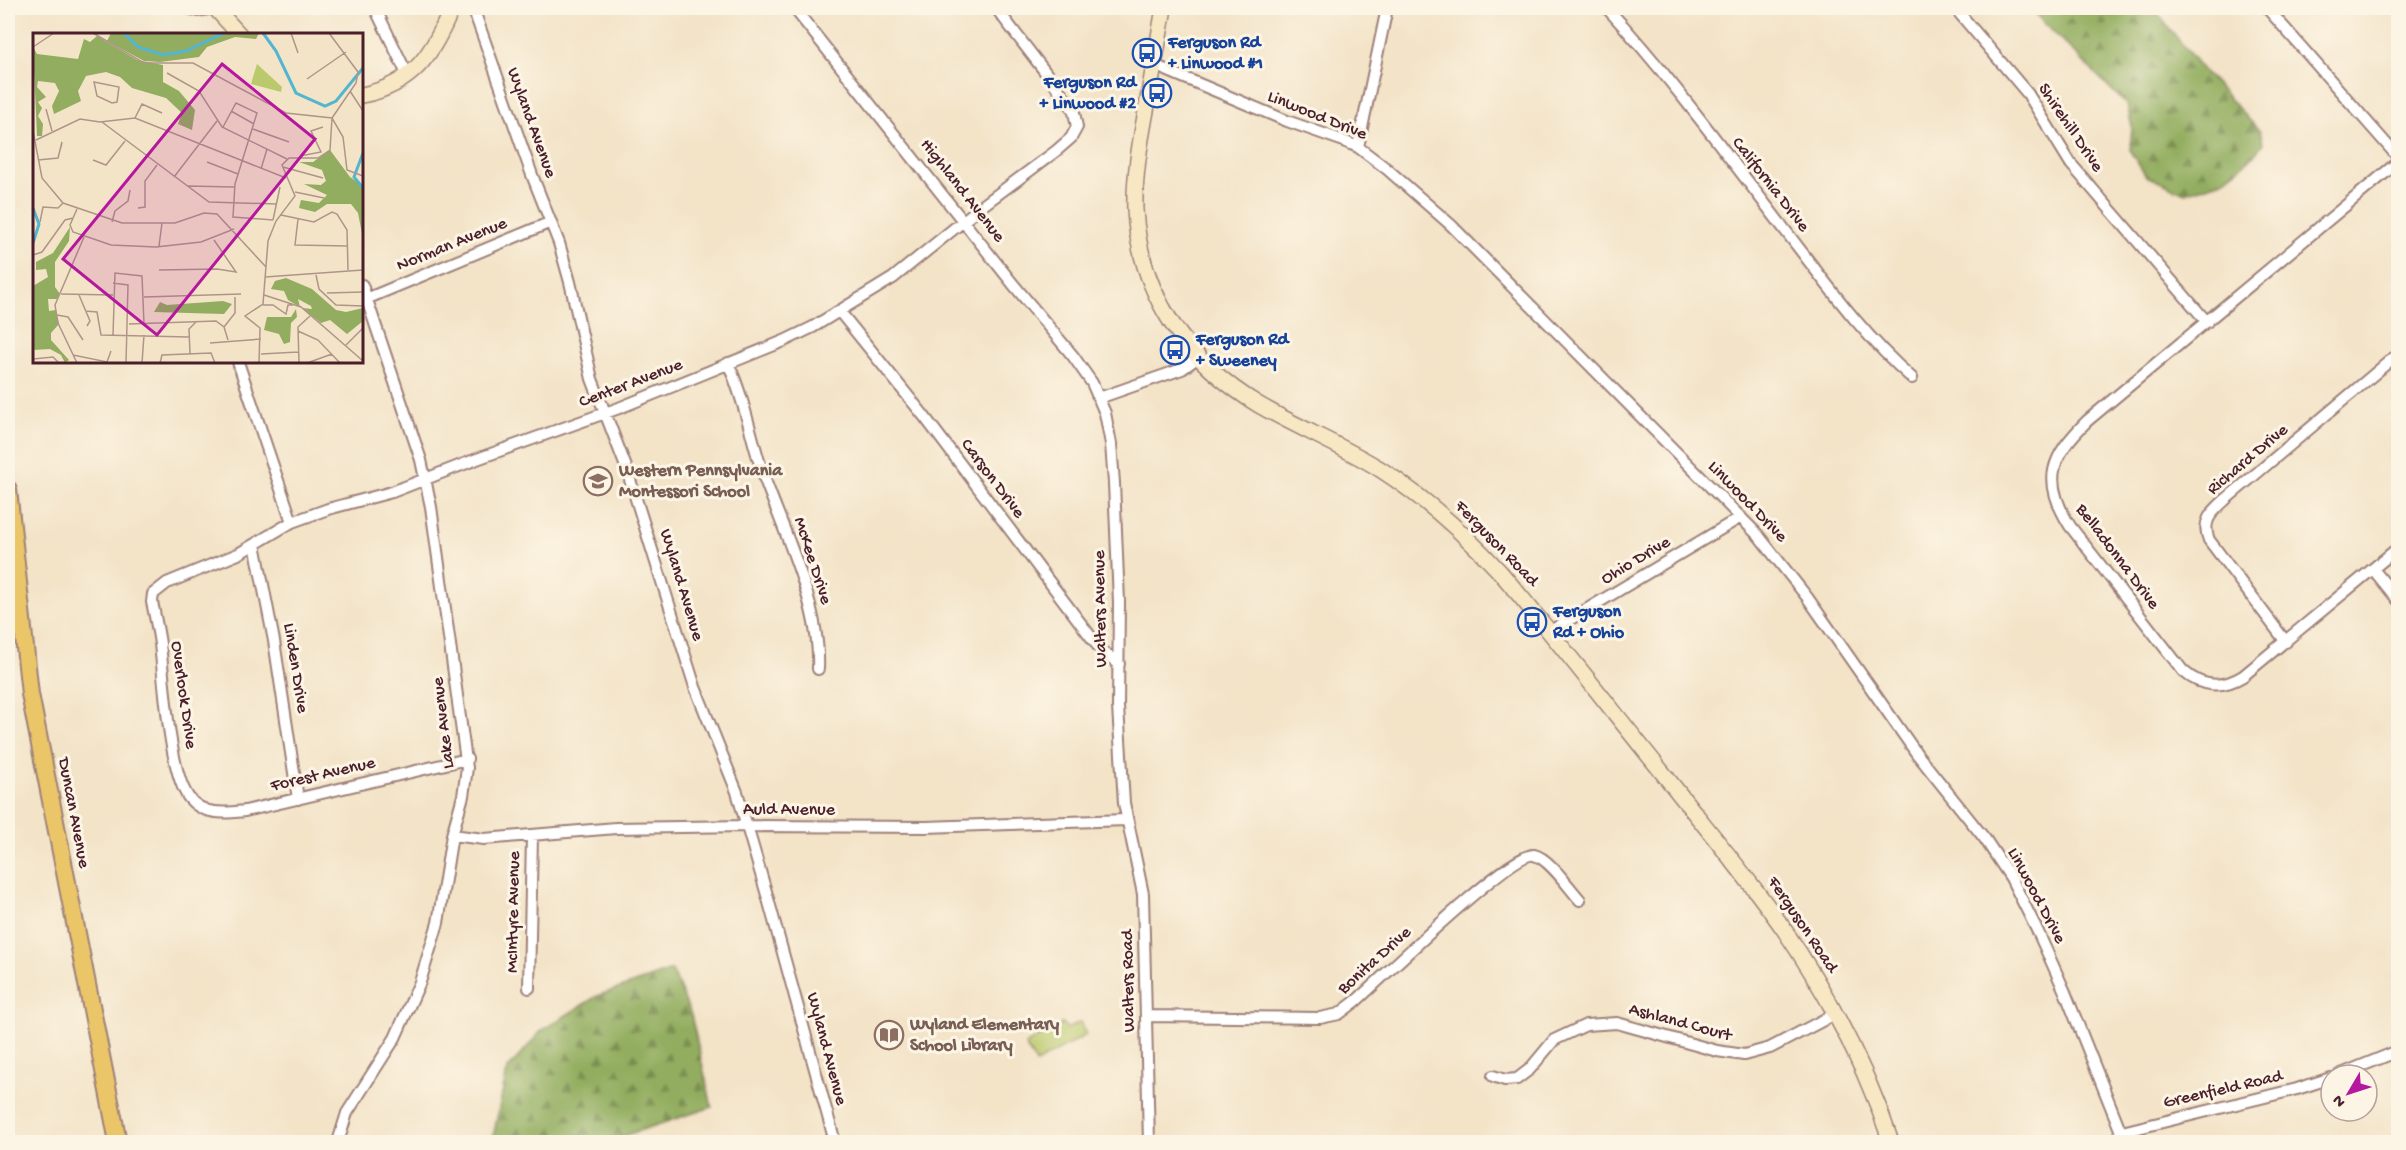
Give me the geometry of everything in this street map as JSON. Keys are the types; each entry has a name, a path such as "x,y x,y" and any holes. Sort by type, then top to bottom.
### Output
{"main road":[{"name":"Duncan Avenue","path":"8,489 30,694 118,1143"}],"street":[{"path":"187,8 199,11 214,8 238,33"},
{"path":"375,8 408,76"},
{"path":"363,95 388,87 408,76 428,55 452,8"},
{"name":"Wyland Avenue","path":"473,8 551,222 567,271 592,379 626,467 695,687 722,750 747,826 835,1143"},
{"name":"Highland Avenue","path":"794,8 1073,356 1100,398"},
{"name":"Center Avenue","path":"153,594 175,578 238,554 291,522 425,480 605,413 784,341 840,312 901,272 964,220 1056,151 1071,138 1077,127 1074,112 1069,103 996,8"},
{"name":"Ferguson Road","path":"1164,8 1137,162 1135,210 1143,260 1157,298 1180,336 1197,358 1222,380 1246,396 1341,446 1412,490 1466,536 1505,579 1765,903 1798,950 1835,1014 1866,1079 1891,1143"},
{"path":"1358,147 1387,8"},
{"name":"California Drive","path":"1607,8 1652,61 1838,298 1872,338 1912,378"},
{"name":"Shirehill Drive","path":"1955,8 2028,94 2071,164 2206,322"},
{"path":"2267,8 2398,158"},
{"name":"Linwood Drive","path":"1154,65 1258,110 1358,147 1387,169 1451,225 1741,517 1792,577 1911,746 1985,839 2012,878 2047,952 2123,1137"},
{"name":"Belladonna Drive","path":"2398,162 2074,434 2063,447 2055,463 2053,489 2056,501 2070,526 2176,663 2189,676 2204,684 2222,685 2243,676 2398,548"},
{"name":"Norman Avenue","path":"366,299 551,222"},
{"name":"Lake Avenue","path":"338,1143 347,1113 395,1038 420,982 438,923 452,836 467,778 421,460 363,288"},
{"name":"Carson Drive","path":"840,312 924,416 1101,650 1119,664"},
{"name":"Richard Drive","path":"2286,642 2209,540 2206,520 2225,500 2398,354"},
{"path":"1100,398 1182,369 1197,358"},
{"path":"238,363 291,522"},
{"name":"McKee Drive","path":"728,363 744,403 756,451 790,545 817,632 818,669"},
{"name":"Walters Avenue","path":"1100,398 1113,458 1119,602 1119,728 1126,820"},
{"name":"Ohio Drive","path":"1549,632 1741,517"},
{"name":"Linden Drive","path":"255,544 274,641 298,799"},
{"path":"2373,569 2398,600"},
{"name":"Overlook Drive","path":"153,594 152,602 171,737 180,777 190,799"},
{"name":"Forest Avenue","path":"190,799 203,809 230,813 466,759"},
{"name":"Auld Avenue","path":"452,836 473,839 616,828 926,827 1126,820"},
{"name":"Walters Road","path":"1126,820 1143,894 1149,1143"},
{"name":"McIntyre Avenue","path":"529,988 532,836"},
{"name":"Bonita Drive","path":"1146,1017 1320,1018 1339,1014 1484,887 1513,863 1528,855 1539,857 1551,866 1580,900"},
{"name":"Ashland Court","path":"1492,1076 1505,1080 1517,1079 1530,1069 1554,1040 1586,1025 1604,1022 1617,1023 1717,1051 1744,1055 1770,1048 1835,1014"},
{"path":"2368,1063 2398,1051"},
{"name":"Greenfield Road","path":"2123,1137 2319,1082"}],"green space":[{"path":"2029,8 2153,8 2207,75 2260,131 2263,143 2253,157 2222,181 2185,193 2146,176 2130,151 2132,127 2127,105"},
{"path":"672,970 691,1015 712,1107 605,1142 492,1142 507,1070 542,1030 597,996"},
{"path":"1080,1022 1086,1035 1036,1063 1025,1045 1063,1023 1067,1029"}],"place":[{"name":"Ferguson Rd + Linwood #1","path":"1147,53"},
{"name":"Ferguson Rd + Linwood #2","path":"1157,93"},
{"name":"Ferguson Rd + Sweeney","path":"1175,350"},
{"name":"Western Pennsylvania Montessori School","path":"598,481"},
{"name":"Ferguson Rd + Ohio","path":"1532,622"},
{"name":"Wyland Elementary School Library","path":"889,1035"}]}
